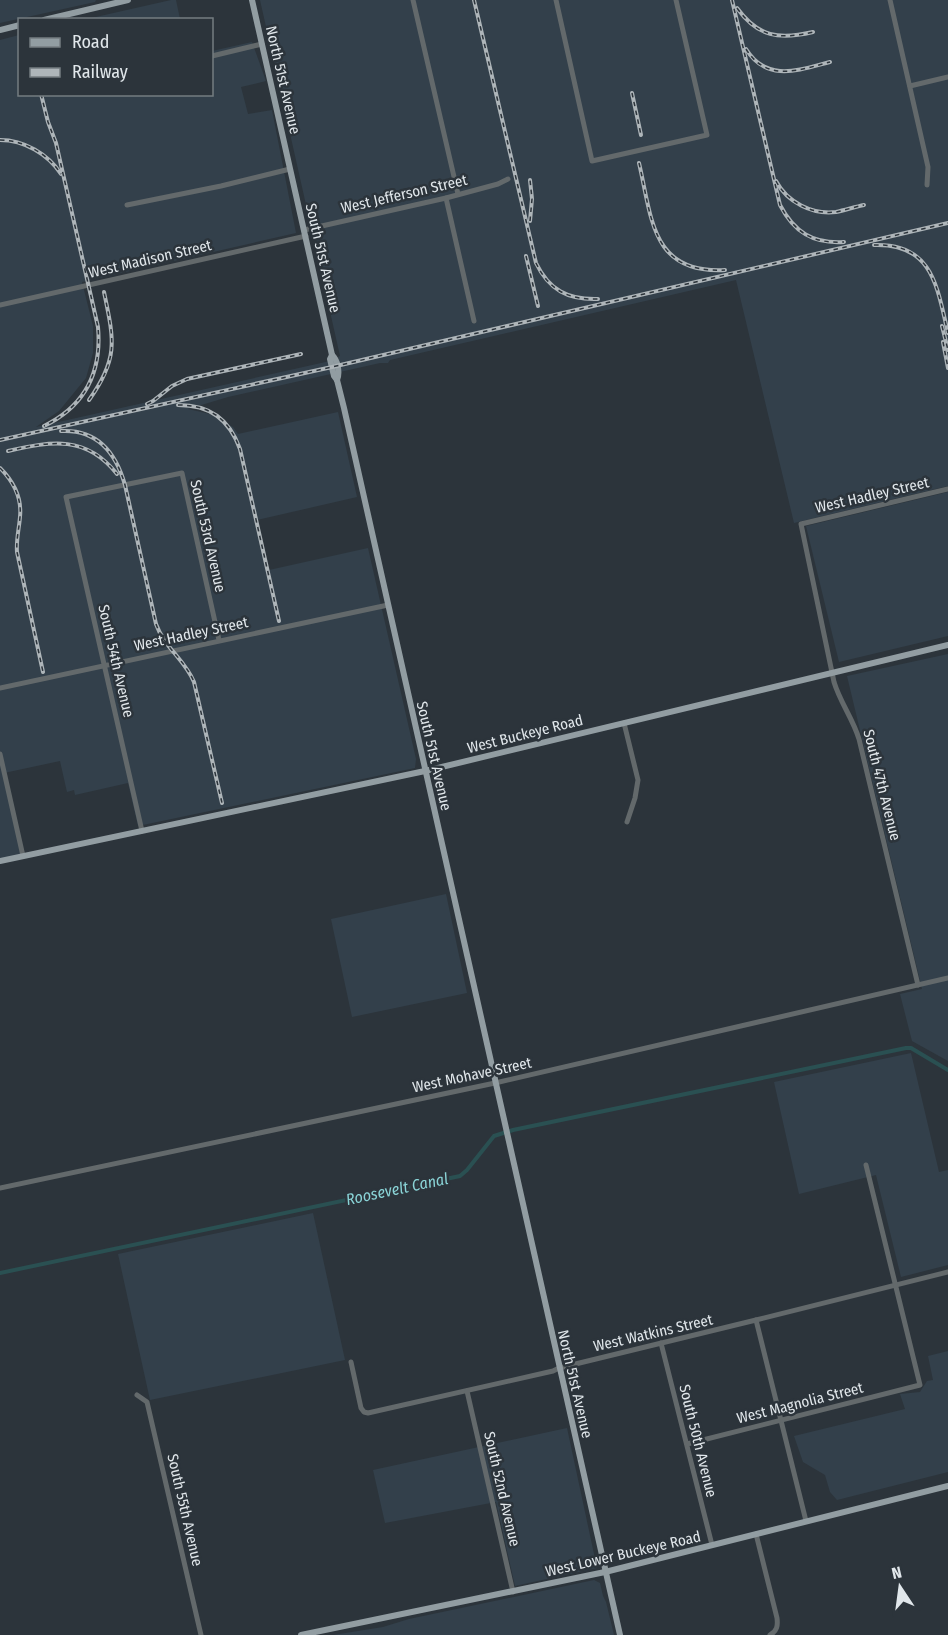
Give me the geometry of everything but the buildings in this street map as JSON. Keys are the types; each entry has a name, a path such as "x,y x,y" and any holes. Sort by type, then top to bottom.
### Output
{"main road":[{"path":"51,18 102,3 128,0"},
{"name":"North 51st Avenue","path":"252,0 290,167"},
{"path":"0,30 18,26"},
{"name":"South 51st Avenue","path":"290,167 332,355 330,359 337,380 508,1137"},
{"name":"West Buckeye Road","path":"0,861 425,771 948,645"},
{"name":"North 51st Avenue","path":"508,1137 620,1635"},
{"name":"West Lower Buckeye Road","path":"301,1635 605,1572 948,1486"}],"street":[{"path":"413,0 458,194"},
{"path":"555,0 592,161 707,135 676,0"},
{"path":"890,0 928,166 927,185"},
{"path":"213,56 262,44"},
{"path":"909,86 948,77"},
{"path":"127,205 231,183 290,167"},
{"name":"West Jefferson Street","path":"305,233 446,198 498,184 508,179"},
{"path":"446,198 474,321"},
{"name":"West Madison Street","path":"0,305 305,233"},
{"name":"South 54th Avenue","path":"142,831 66,496 182,473"},
{"name":"South 53rd Avenue","path":"182,473 219,640"},
{"name":"West Hadley Street","path":"801,524 948,489"},
{"name":"South 47th Avenue","path":"801,524 832,673 840,699 859,739 918,985"},
{"name":"West Hadley Street","path":"0,688 388,605"},
{"path":"624,723 638,780 627,822"},
{"path":"0,753 2,773 23,856"},
{"name":"West Mohave Street","path":"0,1188 495,1083 948,978"},
{"path":"866,1165 896,1285"},
{"name":"West Watkins Street","path":"351,1362 364,1412 368,1413 553,1371 948,1272"},
{"name":"West Magnolia Street","path":"687,1444 920,1385 896,1285"},
{"path":"756,1320 806,1521"},
{"name":"South 50th Avenue","path":"661,1343 712,1545"},
{"name":"South 52nd Avenue","path":"467,1390 513,1592"},
{"name":"South 55th Avenue","path":"137,1395 148,1403 201,1635"},
{"path":"756,1534 777,1618 776,1630 770,1635"}],"shaded area":[{"path":"0,0 96,0 95,2 0,23"},
{"path":"176,0 180,18 91,18"},
{"path":"260,0 948,0 948,486 794,523 736,280 390,360 388,363 228,397 188,409 210,414 233,427 238,434 338,412 357,497 257,520 269,570 368,548 416,759 415,768 138,826 128,783 75,795 74,790 67,792 60,761 4,773 21,854 0,859 0,40 18,35 18,96 213,96 213,51 252,42 266,81 241,87 248,114 272,110 296,233 82,282 93,326 93,353 86,378 59,411 36,427 339,359"},
{"path":"948,492 948,636 839,662 806,526"},
{"path":"948,654 948,1061 912,1041 900,994 922,989 847,676"},
{"path":"446,894 467,993 352,1017 331,919"},
{"path":"911,1053 939,1172 948,1170 948,1265 901,1277 876,1175 799,1194 774,1082"},
{"path":"313,1213 345,1360 150,1400 118,1254"},
{"path":"948,1351 948,1472 837,1500 830,1492 825,1475 803,1462 794,1436 905,1409 900,1394 920,1392 927,1381 933,1380 928,1356"},
{"path":"567,1428 597,1568 515,1586 496,1502 385,1523 373,1470"},
{"path":"594,1580 600,1583 614,1635 333,1635 383,1627 409,1619"}],"waterway":[{"name":"Roosevelt Canal","path":"0,1273 460,1176 494,1136 513,1130 906,1048 911,1048 948,1070"}],"railway":[{"path":"474,0 536,263 553,287 561,292 577,298 598,299"},
{"path":"732,0 780,205 798,229 806,234 823,241 844,242"},
{"path":"737,8 753,25 770,34 790,36 813,32"},
{"path":"746,49 754,60 774,70 795,70 830,62"},
{"path":"632,93 641,135"},
{"path":"42,96 56,143 98,327 99,343 97,359 88,386 70,408 44,426"},
{"path":"0,140 18,142 35,150 49,160 61,174"},
{"path":"639,163 652,222 659,239 669,252 682,263 701,269 725,270"},
{"path":"530,180 532,199 530,221"},
{"path":"776,181 793,201 809,209 836,212 864,205"},
{"path":"0,440 332,367 948,223"},
{"path":"874,245 894,246 909,251 920,260 929,271 935,284 948,333"},
{"path":"526,256 538,306"},
{"path":"89,400 105,372 112,348 104,292"},
{"path":"942,326 948,350"},
{"path":"943,342 948,368"},
{"path":"147,404 172,386 187,379 301,354"},
{"path":"178,405 209,411 224,422 235,438 240,449 279,621"},
{"path":"61,431 74,431 95,439 110,453 121,473 156,624 164,640 194,682 222,803"},
{"path":"8,451 39,445 67,444 93,453 105,461 117,474"},
{"path":"0,468 13,484 20,503 17,552 43,672"}]}
